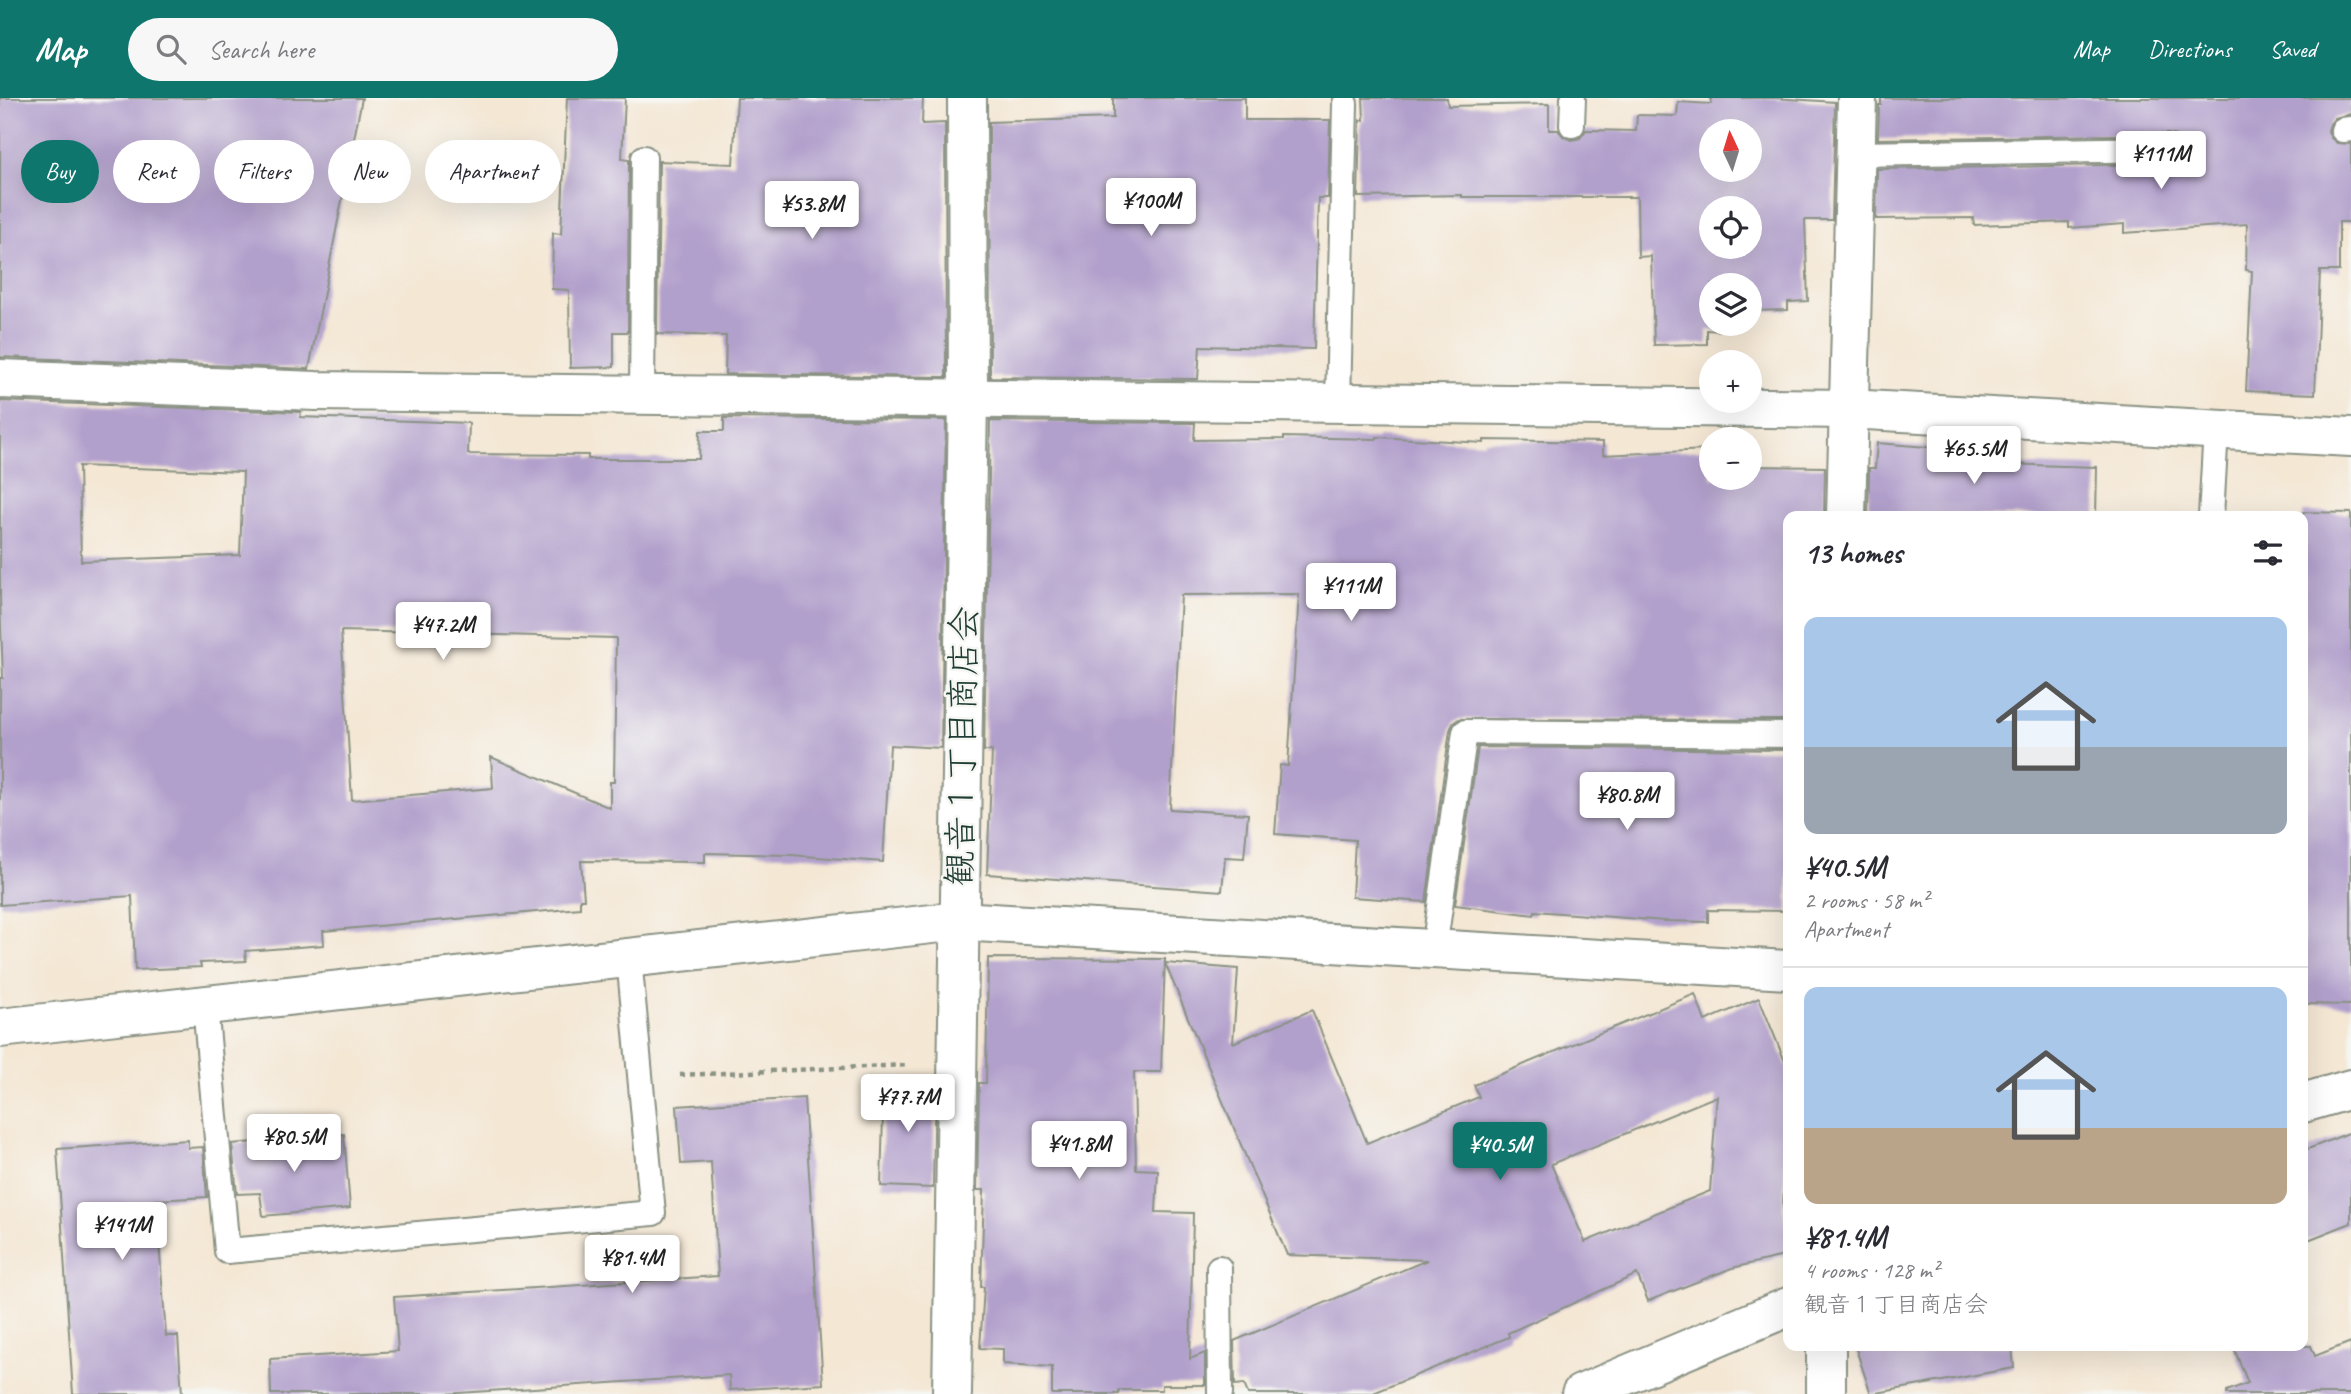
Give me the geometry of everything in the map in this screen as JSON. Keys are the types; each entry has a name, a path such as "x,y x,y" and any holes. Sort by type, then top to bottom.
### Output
{"street":[{"name":"観音１丁目商店会","path":"952,1394 968,399 967,98"},
{"path":"1846,511 1857,98"},
{"path":"0,379 316,391 1848,410 2351,437"},
{"path":"0,1028 959,921 1783,970"},
{"path":"2308,1102 2351,1089"},
{"path":"1581,1394 1783,1309"},
{"path":"1826,1351 1826,1394"}],"lane":[{"path":"1572,125 1573,98"},
{"path":"1338,403 1345,104"},
{"path":"1854,154 2168,149"},
{"path":"642,395 644,158"},
{"path":"2211,511 2216,429"},
{"path":"1434,949 1465,732 1783,735"},
{"path":"205,1005 227,1251 653,1213 629,958"},
{"path":"1219,1268 1220,1394"}],"path":[{"path":"640,1077 957,1063"}],"building":[{"path":"0,98 362,98 354,140 328,140 328,203 341,203 309,369 0,357"},
{"path":"567,98 625,98 622,159 629,160 628,332 614,332 614,367 570,368 569,290 552,289 553,233 561,234"},
{"path":"737,98 923,98 922,124 945,123 946,377 725,374 726,336 657,334 659,161 733,164"},
{"path":"1113,98 1245,98 1245,120 1330,120 1328,198 1318,198 1314,349 1200,346 1198,379 990,377 989,122 1113,118"},
{"path":"1363,98 1447,98 1448,106 1549,104 1549,130 1558,130 1564,137 1572,140 1580,138 1586,130 1636,131 1637,115 1677,116 1678,102 1711,104 1711,98 1773,98 1835,102 1832,220 1805,220 1808,301 1788,302 1788,310 1762,311 1762,273 1699,273 1699,336 1707,336 1707,344 1654,345 1651,256 1638,257 1637,197 1358,197 1360,120 1364,120"},
{"path":"1881,98 2351,98 2351,114 2335,118 2328,131 2337,143 2351,144 2351,222 2339,222 2339,271 2320,271 2315,394 2246,391 2252,271 2246,270 2247,224 2124,233 2124,224 2069,228 2069,222 1974,225 1973,218 1876,219 1877,169 2168,164 2181,156 2181,142 2176,136 1878,139"},
{"path":"0,401 301,412 300,417 469,423 468,454 588,455 588,459 699,459 700,431 724,431 724,418 946,420 941,748 890,745 883,862 791,855 705,853 705,862 581,861 584,899 580,899 580,908 323,931 324,945 245,951 246,961 200,963 201,967 135,970 132,896 0,905 0,678 3,678 0,599","holes":["79,466 243,472 240,555 81,561","341,631 616,638 614,782 610,782 610,808 491,757 493,788 352,800"]},
{"path":"990,421 1195,423 1194,440 1377,437 1484,443 1484,440 1603,442 1603,455 1699,450 1699,490 1762,490 1762,466 1825,467 1824,511 1783,511 1783,720 1459,719 1453,723 1450,730 1426,902 1352,897 1355,840 1275,834 1280,765 1288,766 1299,594 1181,595 1170,809 1248,814 1244,858 1225,857 1222,891 987,874 992,751 984,751"},
{"path":"1877,443 1965,450 1964,463 2097,467 2096,511 1868,511 1869,468 1875,468"},
{"path":"2308,512 2351,513 2351,1005 2308,1004"},
{"path":"1478,747 1783,750 1783,911 1708,910 1708,922 1535,911 1534,915 1455,905"},
{"path":"988,958 1165,959 1161,1072 1134,1072 1136,1169 1158,1170 1156,1212 1193,1213 1190,1359 1205,1353 1205,1385 1162,1385 1162,1390 1119,1390 1119,1394 1052,1394 1052,1367 1003,1364 1003,1349 980,1348 984,1287 981,1287 984,1190 977,1190 979,1083 986,1083"},
{"path":"1165,963 1238,969 1233,1043 1312,1010 1367,1143 1479,1097 1474,1085 1695,994 1705,1021 1759,998 1783,1057 1783,1256 1732,1268 1648,1301 1637,1274 1508,1333 1509,1337 1371,1394 1248,1394 1244,1384 1235,1385 1234,1341 1427,1260 1287,1255","holes":["1717,1096 1710,1191 1585,1242 1551,1164"]},
{"path":"884,1079 935,1081 933,1188 881,1186"},
{"path":"804,1098 823,1384 730,1390 729,1375 444,1394 271,1394 270,1359 398,1351 394,1297 718,1276 711,1162 681,1164 677,1106"},
{"path":"2351,1132 2351,1223 2308,1240 2308,1149"},
{"path":"344,1134 350,1208 263,1216 260,1193 237,1194 232,1144"},
{"path":"188,1140 188,1148 203,1147 207,1197 156,1200 166,1336 178,1336 182,1394 73,1394 57,1149"},
{"path":"2351,1342 2351,1394 2227,1394 2227,1391 2248,1383 2235,1351 2308,1351 2308,1346 2311,1346 2315,1356"},
{"path":"1857,1351 2012,1351 2014,1368 1871,1394"}]}
